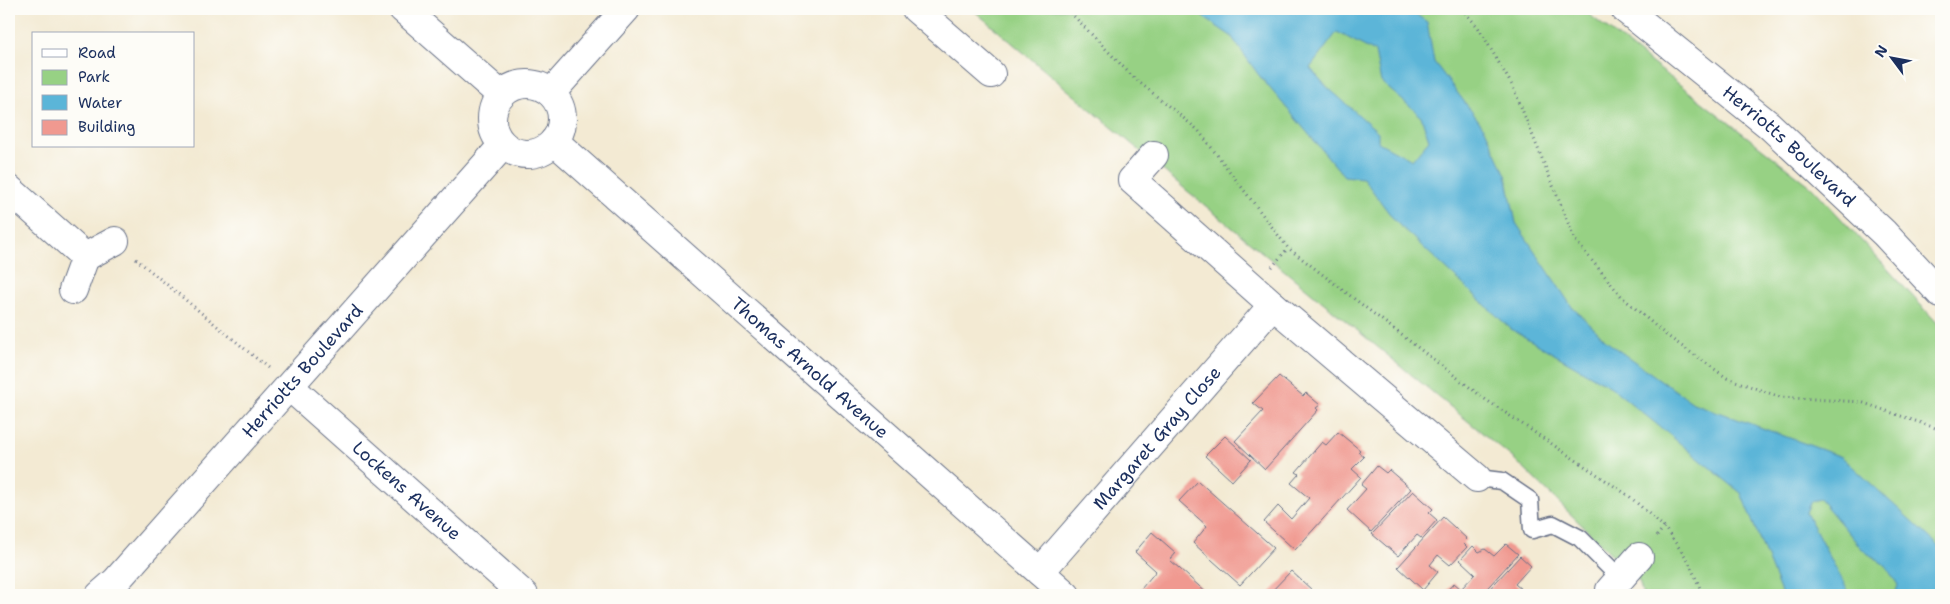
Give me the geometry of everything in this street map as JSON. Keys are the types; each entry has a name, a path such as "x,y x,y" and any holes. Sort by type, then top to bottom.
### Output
{"street":[{"path":"403,9 501,95"},
{"path":"551,93 626,9"},
{"path":"916,9 991,74"},
{"name":"Herriotts Boulevard","path":"1625,9 1769,125 1884,234 1941,294"},
{"path":"526,84 539,86 551,93 558,104 562,116 561,129 554,141 546,149 524,154 513,151 503,145 495,134 492,120 494,107 501,95 512,87 526,84"},
{"name":"Thomas Arnold Avenue","path":"554,141 1066,595"},
{"name":"Herriotts Boulevard","path":"100,595 116,581 290,387 503,145"},
{"path":"1154,154 1132,180 1273,305 1477,478"},
{"path":"9,189 85,257"},
{"path":"73,290 85,257 115,241"},
{"name":"Margaret Gray Close","path":"1040,572 1273,305"},
{"name":"Lockens Avenue","path":"290,387 524,595"},
{"path":"1616,587 1639,558"}],"lane":[{"path":"1477,478 1502,481 1530,500 1532,530 1553,524 1580,538 1616,587"}],"path":[{"path":"1067,9 1133,78 1198,130 1288,248 1485,399 1629,496 1664,527 1688,560 1703,595"},
{"path":"1462,9 1478,27 1512,86 1575,240 1622,297 1666,335 1727,378 1780,397 1861,402 1941,430"},
{"path":"115,241 290,387"}],"green space":[{"path":"972,9 1582,9 1812,187 1941,327 1941,595 1643,595 1639,581 1514,459 1185,189"}],"water":[{"path":"1191,9 1408,9 1427,22 1434,62 1485,129 1506,175 1516,223 1572,307 1611,345 1693,403 1842,457 1941,548 1941,595 1895,595 1898,585 1885,565 1864,551 1820,499 1811,501 1806,512 1850,595 1782,595 1741,493 1611,387 1511,329 1395,221 1363,178 1344,176 1258,74 1231,36","holes":["1337,32 1375,52 1381,82 1421,116 1429,140 1412,160 1378,142 1378,132 1326,86 1310,68"]}],"building":[{"path":"1279,376 1303,396 1306,393 1320,405 1316,408 1318,410 1265,469 1235,441 1263,411 1253,403"},
{"path":"1338,432 1360,450 1358,452 1364,457 1352,469 1361,477 1295,550 1264,522 1278,506 1291,519 1309,498 1291,483 1299,474 1296,472 1322,442 1326,445"},
{"path":"1225,436 1251,460 1232,481 1205,456"},
{"path":"1377,466 1386,473 1389,470 1411,489 1371,532 1347,510 1366,489 1361,485"},
{"path":"1198,481 1274,548 1240,585 1193,543 1207,526 1179,501"},
{"path":"1413,491 1433,509 1429,513 1437,520 1421,538 1417,535 1398,556 1372,534"},
{"path":"1443,517 1467,539 1463,543 1467,547 1450,565 1438,555 1430,565 1438,572 1423,590 1398,567"},
{"path":"1152,532 1176,553 1170,560 1209,595 1136,595 1156,571 1135,552"},
{"path":"1506,544 1518,554 1481,595 1443,595 1454,583 1461,589 1475,574 1460,560 1473,546 1479,552 1485,549 1494,556"},
{"path":"1520,556 1531,566 1515,584 1528,595 1484,595"},
{"path":"1291,571 1312,590 1307,595 1268,595"}]}
